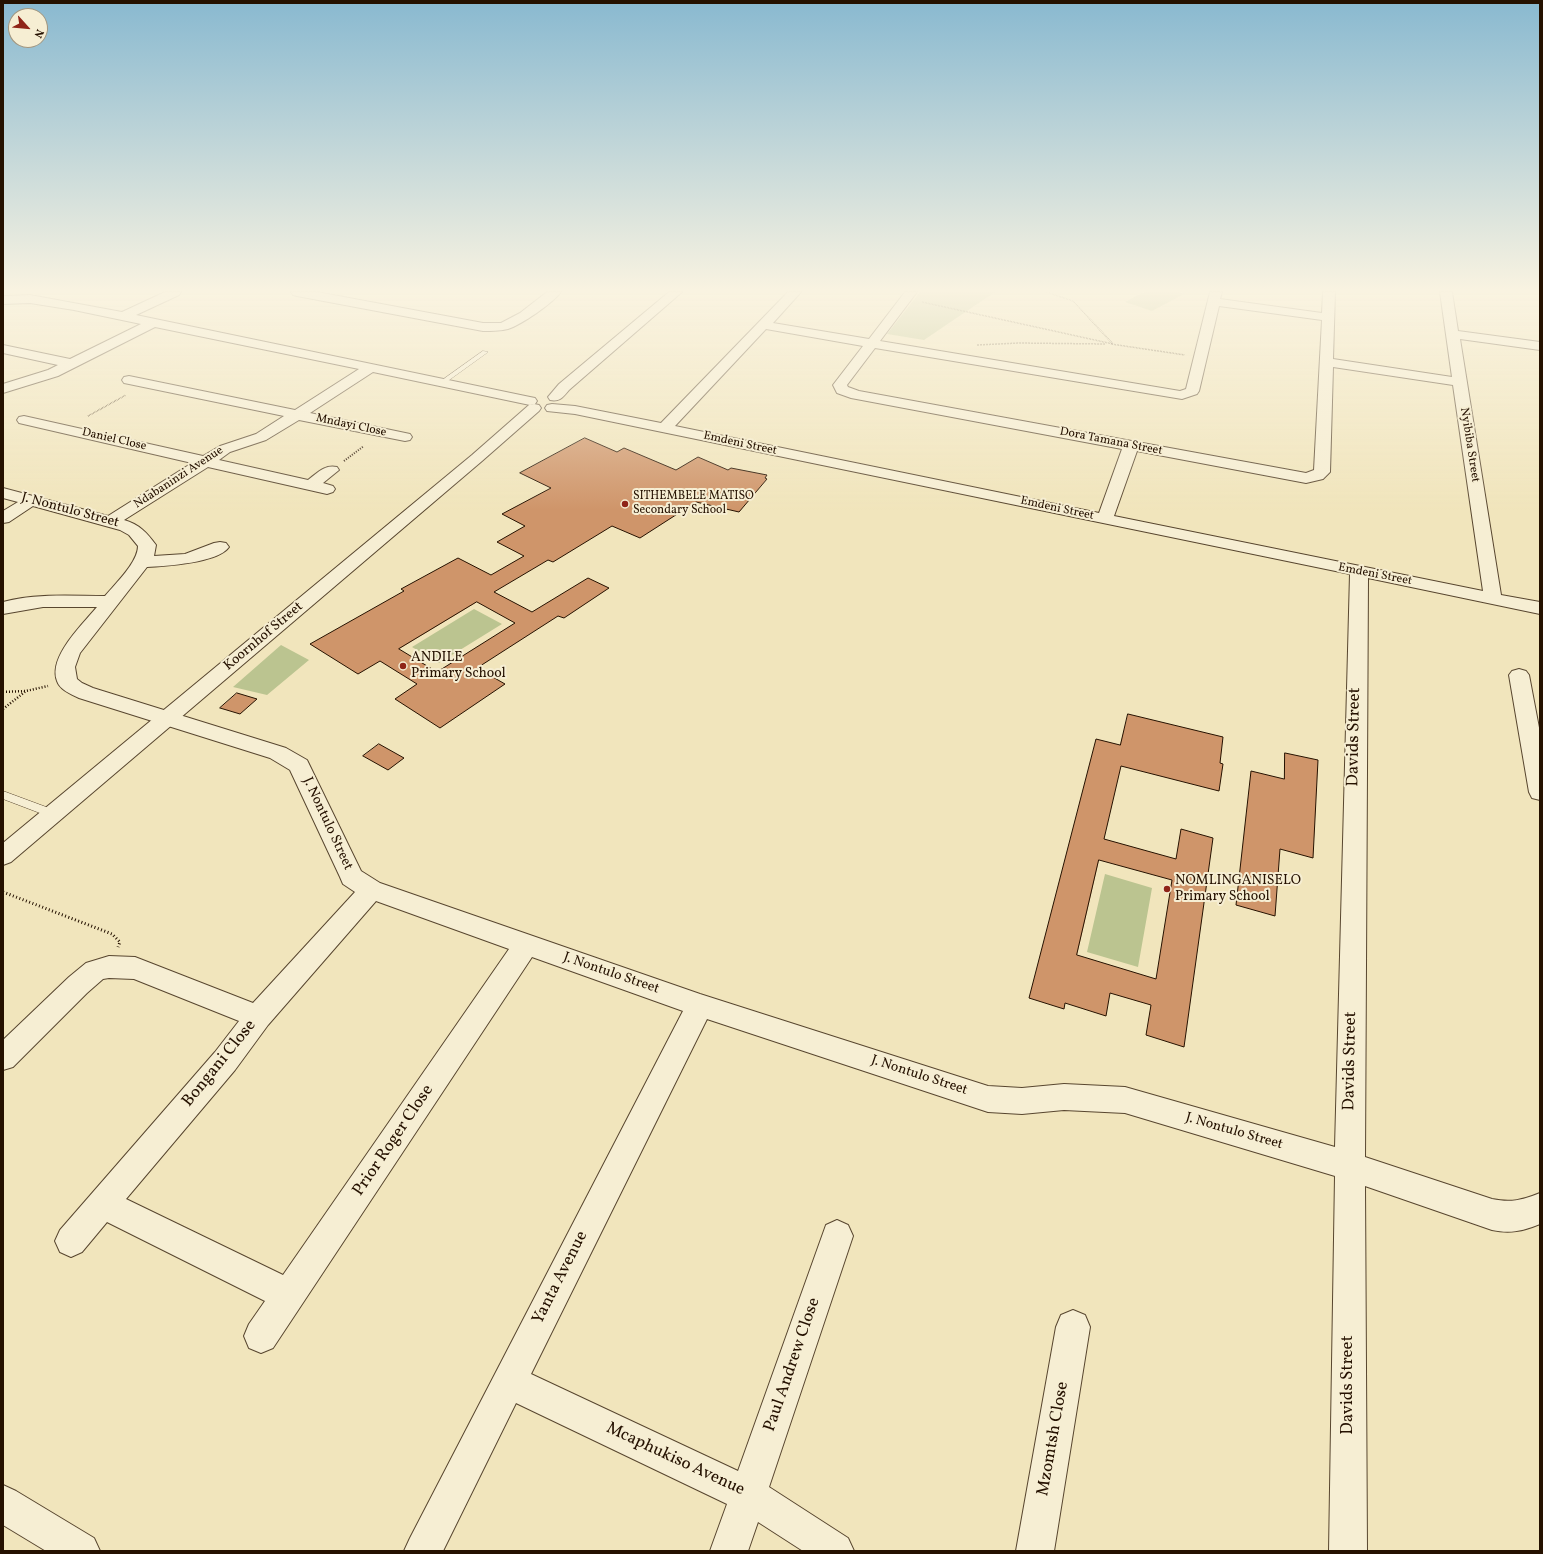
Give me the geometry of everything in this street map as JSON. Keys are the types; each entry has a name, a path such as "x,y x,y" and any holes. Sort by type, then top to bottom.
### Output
{"street":[{"path":"3,389 39,379 71,365"},
{"name":"Emdeni Street","path":"355,365 544,402 575,410 1540,608"},
{"name":"Koornhof Street","path":"3,856 589,365"},
{"path":"665,428 726,365"},
{"name":"Dora Tamana Street","path":"856,365 840,385 842,390 856,395 1306,478 1317,476 1322,472 1326,365"},
{"path":"995,365 1177,395 1187,394 1192,391 1198,365"},
{"path":"1343,365 1459,382"},
{"name":"Nyibiba Street","path":"1456,365 1493,599"},
{"name":"Ndabaninzi Avenue","path":"112,521 228,447 261,437 372,368"},
{"name":"Mndayi Close","path":"129,380 405,437"},
{"path":"126,395 147,384"},
{"path":"64,429 88,416"},
{"name":"Daniel Close","path":"24,420 327,489"},
{"path":"364,446 383,432"},
{"path":"1105,519 1131,446"},
{"path":"310,486 331,470"},
{"name":"J. Nontulo Street","path":"3,493 112,521 126,526 135,531 147,545 147,553 142,562 71,652 65,667 67,681 86,693 278,753 299,765 352,877 371,890 700,1005 988,1099 1022,1101 1064,1097 1125,1100 1350,1166 1484,1213 1503,1218 1524,1216 1540,1208"},
{"path":"3,518 32,500"},
{"path":"142,562 185,559 220,547"},
{"name":"Davids Street","path":"1348,1551 1350,1166 1359,572"},
{"path":"3,608 16,604 35,602 110,602"},
{"path":"1520,675 1532,700 1540,792"},
{"name":"Bongani Close","path":"71,1241 225,1061 258,1017 371,890"},
{"name":"Prior Roger Close","path":"261,1336 526,945"},
{"path":"3,1058 78,985 95,971 109,967 135,968 258,1017"},
{"name":"Yanta Avenue","path":"423,1551 700,1005"},
{"path":"103,1204 289,1295"},
{"name":"Paul Andrew Close","path":"729,1551 837,1236"},
{"name":"Mzomtsh Close","path":"1035,1551 1073,1327"},
{"name":"Mcaphukiso Avenue","path":"508,1382 749,1495 835,1551"},
{"path":"3,1504 81,1551"}],"lane":[{"path":"443,382 467,365"},
{"path":"3,795 53,814"}],"path":[{"path":"88,416 126,395"},
{"path":"331,470 364,446"},
{"path":"3,692 26,690 67,681"},
{"path":"3,709 26,690"},
{"path":"3,892 112,934 120,942 109,967"}],"green space":[{"path":"474,609 502,624 439,663 412,647"},
{"path":"281,645 309,660 267,695 233,687"},
{"path":"1105,874 1152,888 1138,967 1087,952"}],"building":[{"path":"585,438 617,452 624,448 676,470 698,457 728,470 731,468 767,475 765,478 767,479 739,512 696,502 640,538 612,526 553,562 548,560 494,592 532,612 588,578 609,588 564,618 558,616 477,668 505,684 440,728 395,699 417,684 380,661 358,674 310,644 404,591 401,589 458,558 491,575 524,556 497,542 525,526 502,514 551,488 520,473","holes":["477,602 515,623 437,672 399,649"]},
{"path":"237,693 257,699 240,714 220,708"},
{"path":"1128,714 1223,737 1220,763 1223,764 1219,791 1121,766 1104,839 1176,859 1181,829 1213,838 1184,1047 1146,1035 1151,1005 1110,993 1106,1016 1065,1003 1064,1009 1029,998 1096,739 1120,745","holes":["1099,860 1172,880 1156,979 1077,955"]},
{"path":"379,744 404,758 388,770 363,756"},
{"path":"1285,753 1318,760 1313,858 1280,849 1275,916 1236,905 1251,771 1284,779"}],"place":[{"name":"SITHEMBELE MATISO Secondary School","path":"625,504"},
{"name":"ANDILE Primary School","path":"403,666"},
{"name":"NOMLINGANISELO Primary School","path":"1167,889"}]}
